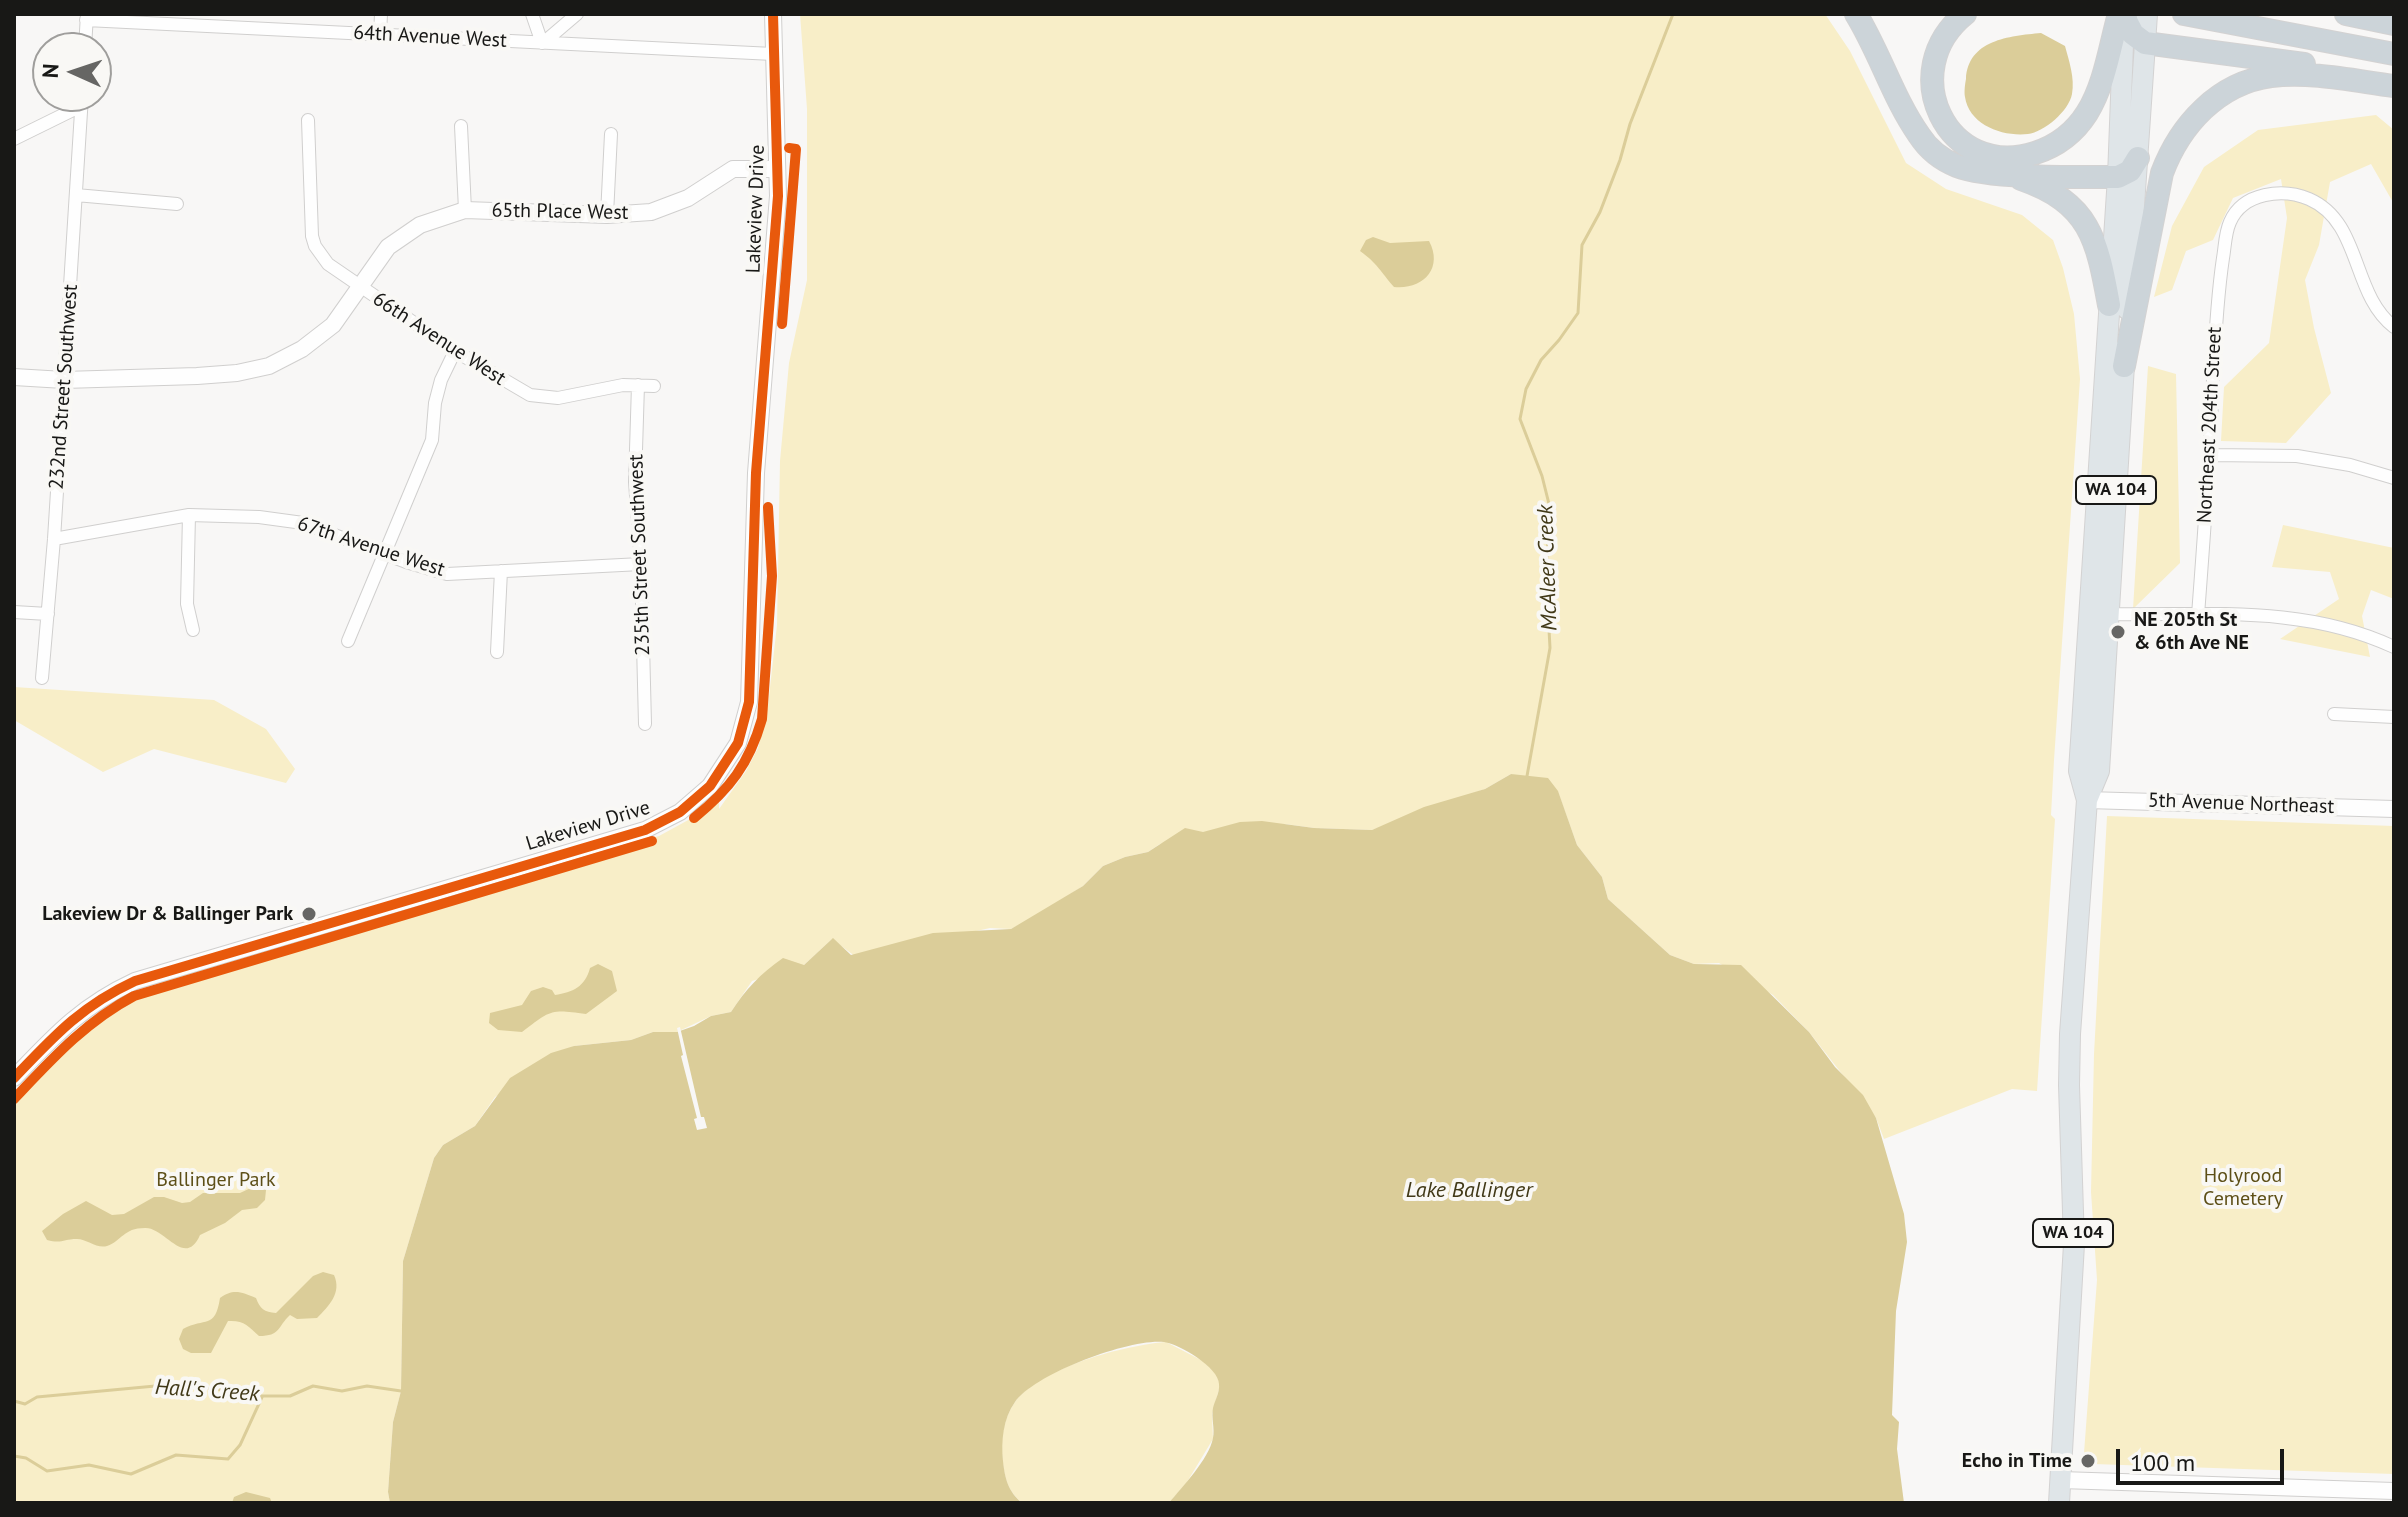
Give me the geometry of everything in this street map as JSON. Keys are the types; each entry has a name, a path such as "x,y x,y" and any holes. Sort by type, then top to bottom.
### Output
{"highway":[{"path":"1856,14 1874,42 1903,109 1928,146 1955,165 1997,173 2042,187 2076,210 2090,233 2109,305"},
{"path":"1965,14 1944,36 1932,65 1933,95 1939,113 1966,145 1983,153 2014,157 2033,154 2055,144 2080,123 2098,87 2122,15"},
{"path":"2186,14 2394,54"},
{"path":"2346,14 2394,24"},
{"path":"2122,15 2133,34 2145,43 2394,76"},
{"path":"2124,366 2162,173 2178,138 2196,116 2228,91 2270,76 2320,77 2394,86"},
{"path":"1997,173 2118,177 2130,171 2138,158"}],"main road":[{"name":"WA 104","path":"2059,1503 2074,1244 2070,1034 2087,800 2099,771 2147,14"},
{"name":"WA 104","path":"2087,800 2079,771 2118,177 2122,15"},
{"path":"2085,665 2097,636 2099,619 2109,614 2101,608 2090,584"}],"street":[{"path":"380,35 381,14"},
{"path":"532,14 542,43 577,14"},
{"name":"Lakeview Drive","path":"14,1078 68,1021 112,991 135,981 645,830 680,812 722,772 738,743 749,702 756,473 778,196 773,14"},
{"name":"64th Avenue West","path":"86,17 773,54"},
{"path":"14,139 62,112"},
{"name":"232nd Street Southwest","path":"42,678 81,112"},
{"path":"308,120 315,246 328,264 361,287"},
{"path":"461,126 465,210"},
{"path":"607,215 611,134"},
{"name":"65th Place West","path":"361,287 388,247 420,225 465,210 607,215 651,212 688,198 733,169 777,169"},
{"name":"Northeast 204th Street","path":"2198,615 2210,455 2217,294 2230,221 2256,198 2273,193 2292,194 2311,200 2337,220 2368,294 2394,327"},
{"path":"76,195 177,204"},
{"name":"66th Avenue West","path":"14,377 64,380 224,374 269,366 302,349 333,325 361,287 519,391 540,398 566,397 607,387 654,386"},
{"path":"348,641 432,440 435,403 441,380 455,351"},
{"name":"235th Street Southwest","path":"638,385 635,482 641,564 645,724"},
{"path":"2210,455 2297,456 2350,465 2394,478"},
{"path":"189,515 187,604 193,630"},
{"name":"67th Avenue West","path":"54,539 189,515 282,519 303,523 435,572 641,564"},
{"path":"497,652 501,571"},
{"path":"14,612 48,614"},
{"path":"2109,614 2274,615 2325,623 2367,635 2394,647"},
{"path":"2334,714 2394,717"},
{"name":"5th Avenue Northeast","path":"2087,800 2394,809"},
{"path":"2061,1480 2364,1497 2394,1491"}],"green space":[{"name":"Ballinger Park","path":"800,14 1825,14 1850,51 1906,163 1946,189 2022,215 2053,240 2074,314 2080,379 2054,760 2051,815 2055,819 2037,1091 2012,1089 1884,1139 1876,1118 1846,1079 1809,1032 1773,995 1719,963 1694,964 1670,955 1608,899 1602,877 1577,845 1558,792 1511,774 1485,789 1372,830 1285,824 1160,844 1148,852 1103,866 1083,886 1011,929 990,928 856,957 832,939 804,965 752,981 731,1012 711,1016 677,1032 653,1032 631,1040 574,1046 495,1097 475,1126 443,1145 434,1158 403,1261 401,1391 393,1422 388,1492 390,1503 14,1503 14,1095 90,1018 127,997 167,980 659,836 692,818 719,794 719,809 746,771 758,748 768,705 777,625 780,461 789,363 807,280 807,109"},
{"path":"2376,115 2394,130 2394,204 2371,164 2330,182 2319,245 2305,280 2331,393 2286,443 2221,441 2224,387 2269,343 2287,218 2281,179 2233,198 2213,240 2186,251 2172,290 2154,297 2172,226 2204,167 2258,130"},
{"path":"2148,366 2176,374 2180,563 2133,609"},
{"path":"2283,525 2394,548 2394,599 2371,590 2362,616 2370,657 2280,639 2339,599 2330,572 2272,567"},
{"path":"14,687 214,700 266,729 295,769 286,783 154,749 103,772 14,720"},
{"name":"Holyrood Cemetery","path":"2107,816 2394,826 2394,1474 2093,1464 2084,1453 2097,1280 2091,1192 2094,1054"},
{"path":"1166,1342 1203,1361 1217,1374 1220,1386 1212,1414 1213,1439 1187,1482 1169,1503 1022,1503 1007,1481 1002,1454 1004,1427 1015,1402 1027,1389 1063,1368 1107,1353"}],"water":[{"path":"2041,33 2065,46 2073,82 2066,107 2055,120 2028,134 1998,131 1980,122 1968,107 1965,97 1968,66 1974,56 1992,42"},
{"path":"1373,237 1390,243 1429,241 1434,260 1428,276 1413,285 1394,287 1360,251 1366,240"},
{"name":"Lake Ballinger","path":"1511,774 1548,778 1558,791 1577,845 1602,877 1608,899 1670,955 1694,964 1741,965 1809,1032 1835,1067 1863,1095 1876,1118 1904,1214 1907,1242 1896,1311 1892,1415 1899,1422 1897,1449 1904,1503 1169,1503 1210,1446 1213,1408 1219,1387 1213,1371 1188,1352 1164,1342 1149,1342 1084,1360 1042,1380 1015,1402 1005,1423 1002,1453 1008,1484 1022,1503 390,1503 388,1492 393,1422 401,1391 403,1261 434,1158 443,1145 475,1126 510,1078 551,1053 574,1046 631,1040 653,1032 677,1032 711,1016 731,1012 754,982 783,958 804,965 833,938 851,955 933,933 1011,929 1083,886 1103,866 1148,852 1185,828 1203,832 1240,822 1262,821 1314,828 1372,830 1424,807 1485,789"},
{"path":"598,964 612,971 617,991 586,1014 551,1013 522,1032 498,1030 489,1023 490,1013 522,1005 531,991 543,987 552,990 555,995 573,990 585,980 590,968"},
{"path":"257,1185 266,1190 265,1200 257,1208 242,1210 225,1223 200,1235 188,1248 145,1228 127,1232 103,1247 81,1239 47,1240 42,1231 86,1201 112,1215 124,1214 154,1197 182,1203 190,1202 203,1193 240,1193"},
{"path":"323,1272 334,1275 336,1288 330,1304 317,1318 297,1319 290,1315 275,1333 266,1336 259,1336 242,1323 228,1321 211,1353 191,1353 183,1349 179,1339 183,1329 212,1319 220,1298 225,1295 233,1292 246,1294 256,1298 263,1309 276,1313 313,1276"},
{"path":"246,1492 270,1498 272,1503 232,1503 234,1497"}],"pier":[{"path":"680,1027 701,1117 704,1117 707,1128 697,1130 694,1119 697,1118 681,1056 677,1028"}],"waterway":[{"name":"McAleer Creek","path":"1527,776 1550,648 1546,573 1550,508 1542,476 1520,419 1526,389 1541,360 1578,313 1582,245 1600,212 1673,14"},
{"name":"Hall's Creek","path":"14,1401 25,1404 37,1397 166,1385 240,1391 262,1396 290,1396 313,1386 342,1391 367,1386 401,1391"},
{"path":"14,1456 26,1458 47,1471 89,1465 131,1474 176,1455 228,1459 240,1445 262,1397"}],"cycle path":[{"path":"14,1078 56,1035 84,1012 135,981 645,830 680,812 710,786 738,743 749,702 756,473 778,196 773,14"},
{"path":"782,324 796,149 789,148"},
{"path":"694,818 718,797 737,774 751,749 762,719 772,576 768,507"},
{"path":"14,1099 84,1030 134,996 652,841"}],"place":[{"name":"NE 205th St & 6th Ave NE","path":"2118,632"},
{"name":"Lakeview Dr & Ballinger Park","path":"309,914"},
{"name":"Echo in Time","path":"2088,1461"}]}
